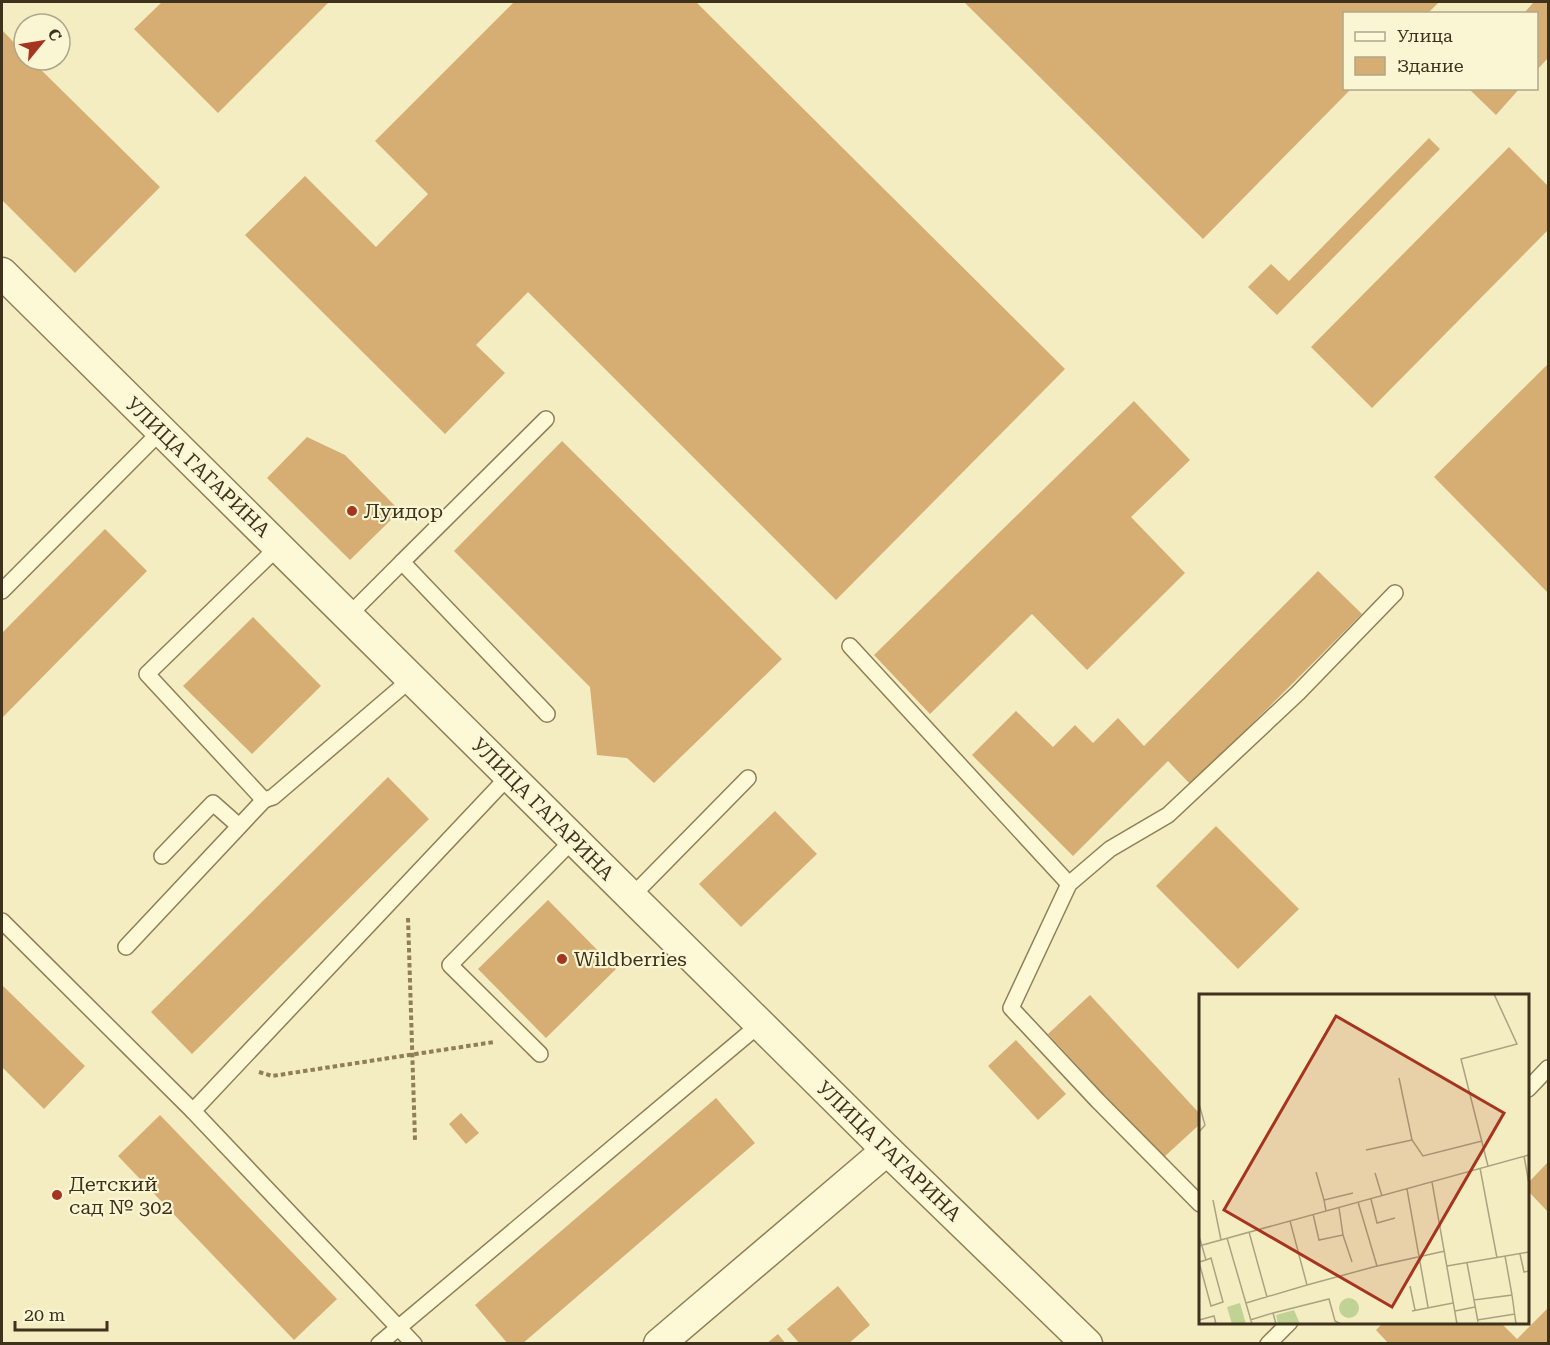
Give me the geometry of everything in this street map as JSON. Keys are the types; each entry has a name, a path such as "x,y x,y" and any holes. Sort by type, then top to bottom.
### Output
{"street":[{"name":"УЛИЦА ГАГАРИНА","path":"2,273 887,1150 1087,1344"},
{"path":"659,1344 887,1150"}],"lane":[{"path":"348,616 546,418"},
{"path":"2,591 161,431"},
{"path":"264,800 147,674 279,546"},
{"path":"402,562 547,714"},
{"path":"1199,1203 1098,1101 1011,1008 1069,884 1110,849 1168,815 1298,693 1395,592"},
{"path":"850,646 1069,884"},
{"path":"126,946 264,800 273,797 411,679"},
{"path":"193,1111 509,776"},
{"path":"631,897 748,778"},
{"path":"162,856 213,803 239,826"},
{"path":"540,1054 450,965 574,840"},
{"path":"2,921 193,1111 414,1344"},
{"path":"379,1344 760,1024"},
{"path":"1529,1087 1548,1068"},
{"path":"1268,1344 1289,1324"}],"path":[{"path":"408,884 415,1140"},
{"path":"239,1063 264,1075 272,1076 504,1041 520,1034"}],"building":[{"path":"162,2 329,2 218,113 134,29"},
{"path":"514,2 696,2 1065,369 836,600 528,292 476,345 505,373 445,434 245,235 305,176 376,247 428,194 375,141"},
{"path":"964,2 1439,2 1429,12 1343,12 1343,90 1350,90 1203,239"},
{"path":"1534,2 1548,2 1548,58 1538,69 1538,12 1525,12"},
{"path":"2,30 12,40 12,72 43,72 160,187 75,273 2,200"},
{"path":"1470,90 1518,90 1496,115"},
{"path":"1429,138 1440,149 1277,315 1248,287 1271,264 1289,281"},
{"path":"1509,147 1548,186 1548,230 1372,408 1311,347"},
{"path":"1548,364 1548,593 1434,477"},
{"path":"1134,401 1190,460 1131,517 1185,573 1087,670 1032,614 930,714 874,655"},
{"path":"307,437 345,455 400,511 350,560 267,478"},
{"path":"562,441 782,659 654,783 627,758 597,755 590,687 454,551"},
{"path":"105,529 147,571 2,718 2,633"},
{"path":"1318,571 1362,614 1191,785 1168,761 1073,856 972,755 1016,711 1053,747 1075,725 1093,743 1118,718 1144,746"},
{"path":"253,617 321,686 252,754 183,686"},
{"path":"388,777 429,819 192,1054 151,1012"},
{"path":"775,811 817,854 741,927 699,884"},
{"path":"1216,826 1299,909 1238,969 1156,886"},
{"path":"548,900 616,969 546,1038 478,969"},
{"path":"2,985 85,1066 44,1109 2,1067"},
{"path":"1090,995 1199,1113 1199,1125 1163,1158 1048,1034"},
{"path":"1016,1040 1066,1094 1038,1120 988,1066"},
{"path":"716,1098 755,1143 522,1344 508,1344 475,1305"},
{"path":"461,1113 479,1133 466,1144 449,1124"},
{"path":"160,1115 337,1299 294,1340 118,1156"},
{"path":"1548,1162 1548,1212 1529,1192 1529,1182"},
{"path":"838,1286 870,1325 848,1344 800,1344 787,1329"},
{"path":"1548,1308 1548,1344 1389,1344 1376,1330 1382,1324 1502,1324 1517,1339"},
{"path":"778,1334 786,1344 766,1344"}],"place":[{"name":"Луидор","path":"352,511"},
{"name":"Wildberries","path":"562,959"},
{"name":"Детский сад № 302","path":"57,1195"}]}
